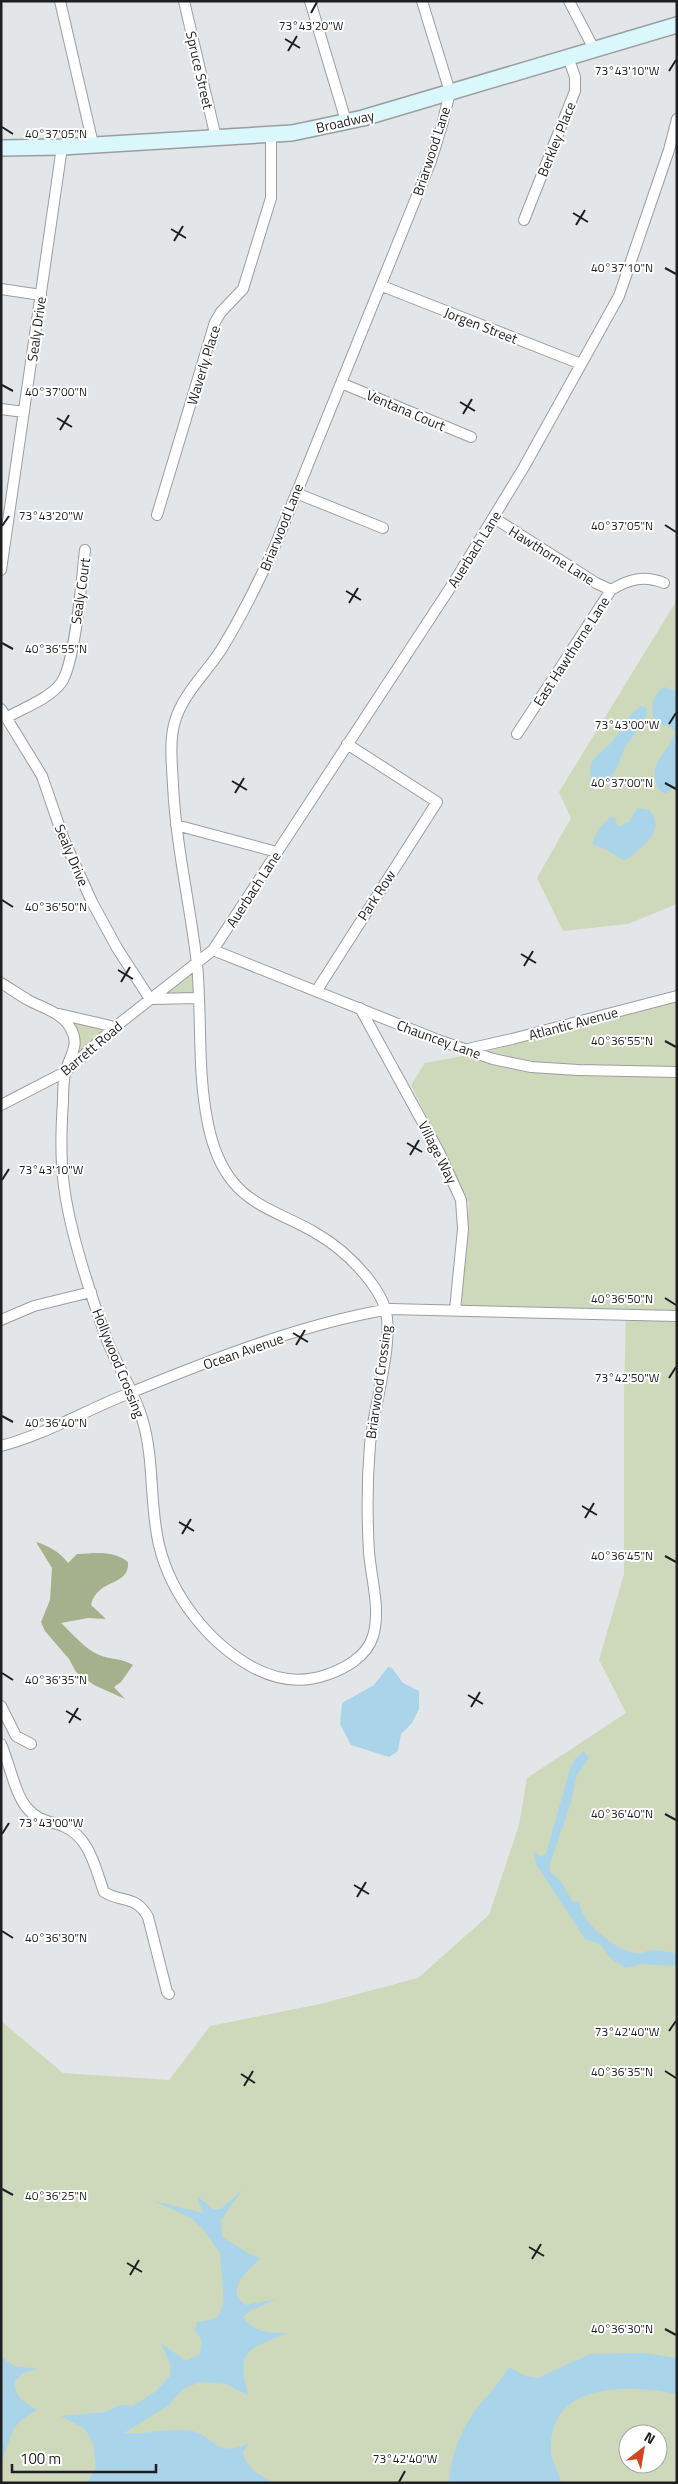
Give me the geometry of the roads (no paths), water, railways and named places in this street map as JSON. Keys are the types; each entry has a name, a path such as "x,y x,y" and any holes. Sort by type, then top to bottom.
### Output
{"main road":[{"name":"Broadway","path":"1,148 62,147 292,133 346,121 450,92 677,25"}],"street":[{"path":"60,1 93,144"},
{"name":"Spruce Street","path":"184,1 216,138"},
{"path":"310,1 346,121"},
{"path":"422,1 450,92"},
{"path":"569,1 594,49"},
{"name":"Berkley Place","path":"524,220 575,92 574,77 568,57"},
{"name":"Briarwood Lane","path":"197,964 182,878 176,824 172,756 176,716 189,693 219,653 252,597 275,546 382,286 431,161 450,92"},
{"name":"Auerbach Lane","path":"213,950 494,518 619,296 677,119"},
{"name":"Waverly Place","path":"157,515 216,322 221,312 243,289 271,198 271,135"},
{"name":"Sealy Drive","path":"1,570 62,147"},
{"name":"Jorgen Street","path":"382,286 580,364"},
{"path":"1,289 41,295"},
{"name":"Ventana Court","path":"341,383 471,437"},
{"path":"1,409 24,412"},
{"path":"296,493 383,528"},
{"name":"Hawthorne Lane","path":"494,518 596,583 611,590"},
{"name":"Sealy Court","path":"4,714 54,690 65,676 71,651 85,550"},
{"name":"East Hawthorne Lane","path":"517,734 611,590 641,578 664,583"},
{"name":"Sealy Drive","path":"4,714 28,749 42,776 64,840 92,902 117,948 150,999"},
{"name":"Park Row","path":"317,990 436,802 347,744"},
{"path":"176,824 277,852"},
{"path":"197,964 213,950"},
{"name":"Chauncey Lane","path":"213,950 438,1040 493,1059 532,1066 677,1072"},
{"name":"Barrett Road","path":"1,1105 65,1072 115,1026 197,964"},
{"name":"Briarwood Crossing","path":"197,964 201,1073 208,1124 217,1154 232,1181 244,1193 263,1206 312,1230 341,1249 358,1266 378,1292 386,1310 388,1322 386,1340 369,1448 368,1511 375,1605 375,1631 368,1648 356,1660 324,1676"},
{"path":"1,982 27,1000 55,1014 115,1026"},
{"name":"Atlantic Avenue","path":"468,1049 677,996"},
{"path":"150,999 198,998"},
{"name":"Village Way","path":"360,1008 440,1154 461,1200 462,1228 455,1310"},
{"name":"Hollywood Crossing","path":"55,1014 70,1026 76,1044 65,1072 60,1144 64,1189 91,1292 108,1342 140,1413 148,1446 159,1547 171,1578 191,1611 219,1643 239,1659 263,1672 290,1680 300,1681 324,1676"},
{"path":"1,1320 34,1306 91,1292"},
{"name":"Ocean Avenue","path":"1,1446 40,1433 192,1368 272,1340 386,1310 677,1316"},
{"path":"1,1706 16,1736 31,1744"},
{"path":"1,1744 25,1807 37,1818 77,1833 90,1852 104,1892 130,1900 143,1908 148,1917 169,1994"}],"water":[{"path":"664,687 677,691 677,787 665,794 659,790 655,780 656,765 675,732 672,728 655,722 652,712 653,702 657,693"},
{"path":"641,706 647,708 642,725 624,750 611,779 599,789 590,774 593,761 612,742 628,718"},
{"path":"637,808 649,810 655,821 655,826 652,836 632,856 623,860 607,850 592,844 598,830 610,817 617,818 615,823 620,826 630,821"},
{"path":"388,1667 392,1668 403,1683 419,1691 419,1709 412,1723 401,1734 398,1751 389,1757 351,1745 340,1724 342,1703 374,1685"},
{"path":"584,1751 589,1758 577,1775 571,1802 549,1867 551,1873 559,1879 573,1902 579,1901 581,1909 592,1926 609,1941 636,1953 655,1950 677,1953 677,1966 642,1964 626,1968 611,1959 601,1945 585,1939 536,1864 534,1852 541,1856 546,1854 570,1769 575,1759"},
{"path":"243,2189 221,2220 222,2237 260,2258 240,2281 237,2293 246,2305 276,2299 250,2311 243,2317 252,2326 262,2331 287,2333 262,2343 248,2353 244,2360 243,2369 249,2396 226,2384 199,2382 182,2390 169,2405 124,2433 186,2430 196,2432 215,2444 228,2449 249,2443 243,2453 247,2463 265,2479 276,2483 87,2483 96,2467 93,2443 85,2429 61,2416 106,2412 120,2405 133,2406 156,2391 170,2376 171,2366 161,2343 186,2361 200,2354 202,2341 195,2330 197,2322 219,2316 224,2301 220,2253 204,2230 191,2218 154,2201 203,2213 197,2196 213,2209 221,2209"},
{"path":"643,2353 677,2358 677,2394 637,2389 616,2389 595,2392 577,2399 563,2411 554,2427 551,2454 562,2483 449,2483 458,2441 468,2421 509,2367 525,2376 538,2378 590,2354"},
{"path":"1,2357 14,2366 37,2369 23,2373 15,2381 15,2387 18,2395 24,2402 37,2410 16,2426 1,2462"}]}
